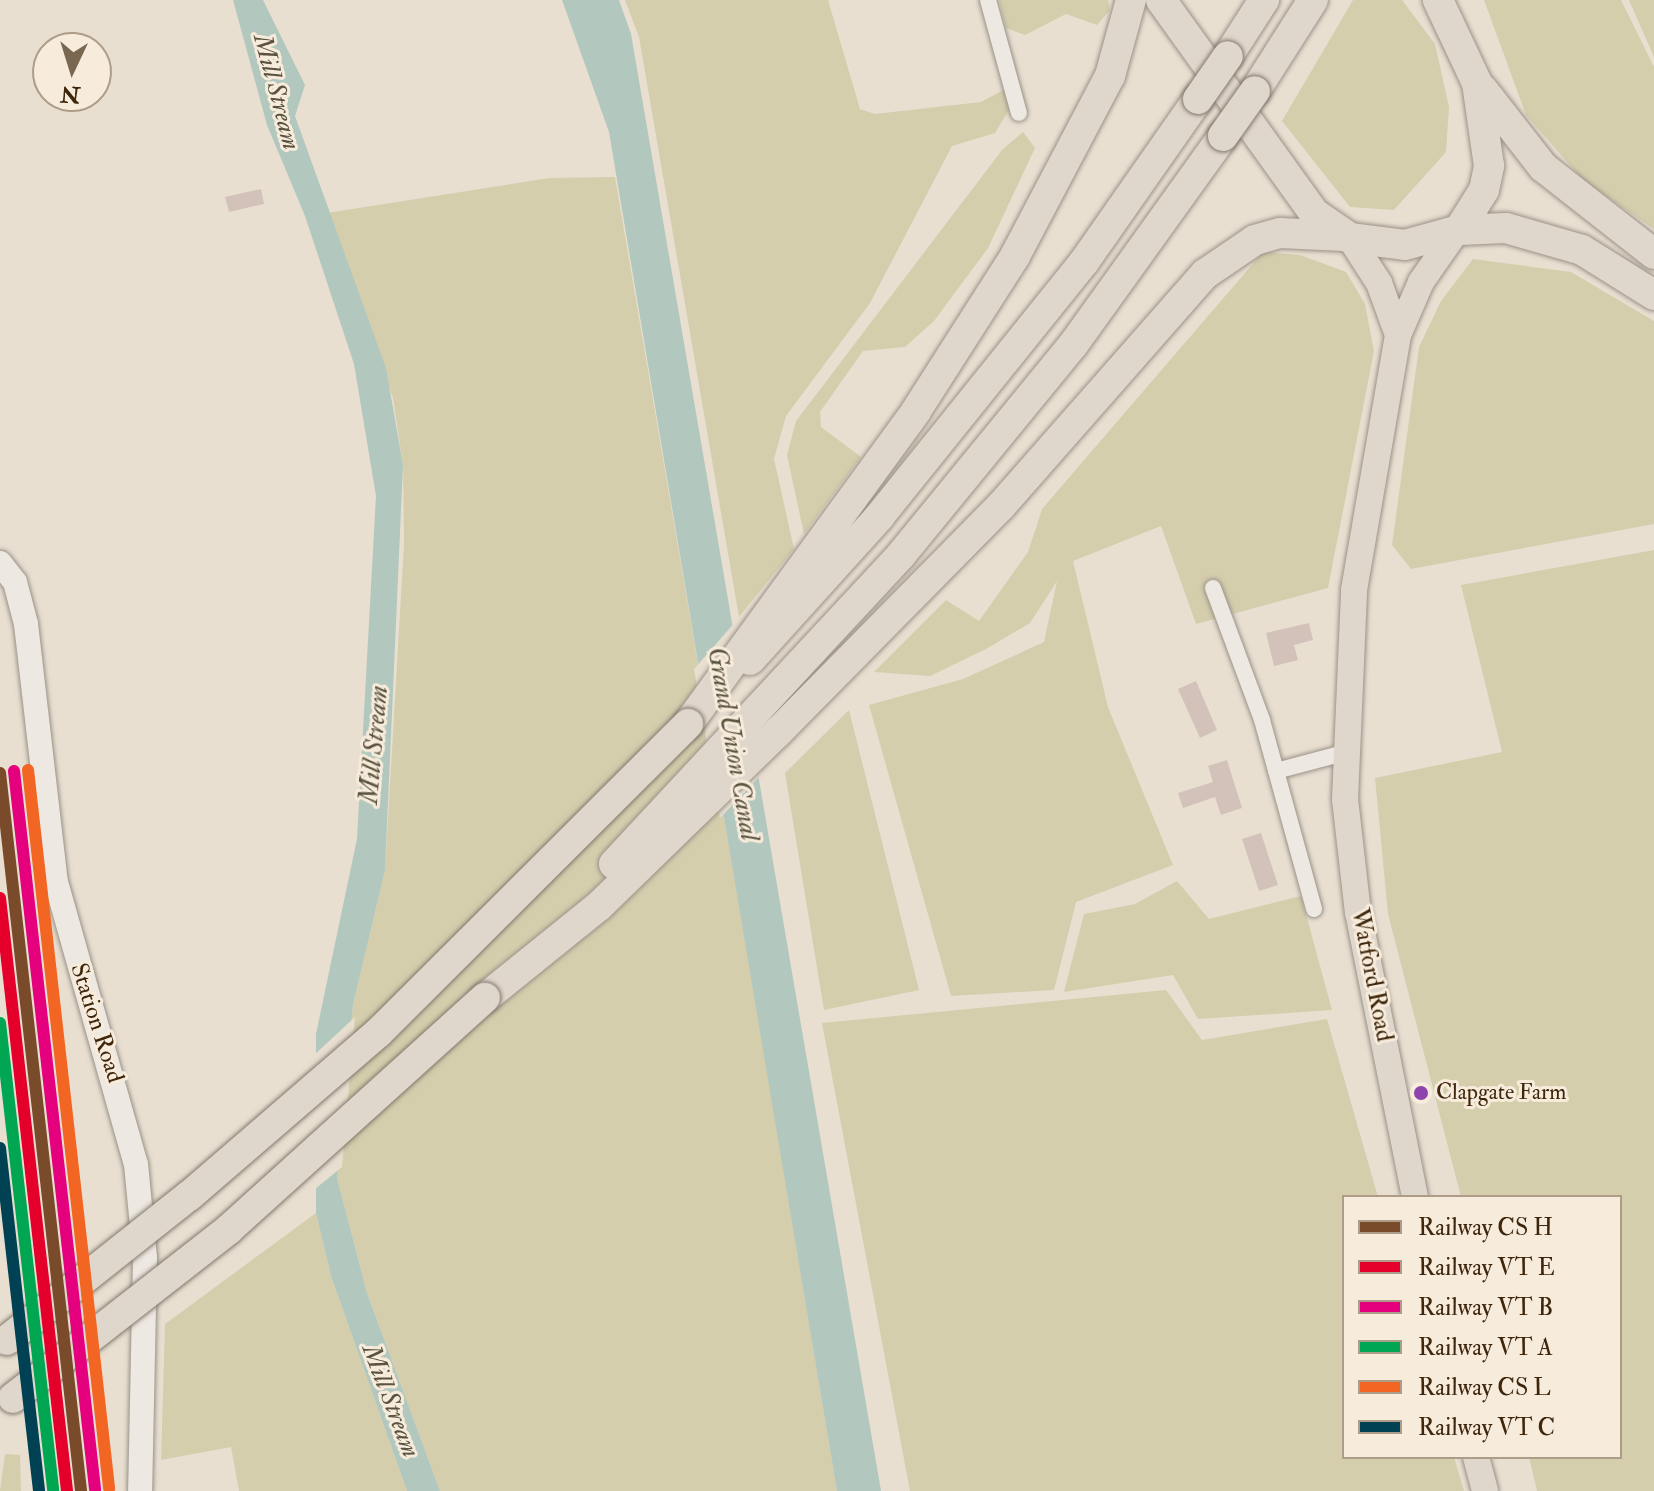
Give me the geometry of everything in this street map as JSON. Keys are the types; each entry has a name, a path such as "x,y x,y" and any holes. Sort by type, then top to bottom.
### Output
{"highway":[{"path":"688,724 916,411 1068,163 1110,76 1131,0"},
{"path":"1161,0 1315,214 1347,237"},
{"path":"3,1343 189,1196 378,1033 688,724 879,517 1084,262 1264,0"},
{"path":"485,998 736,739 901,555 1073,345 1255,91 1313,0"},
{"path":"1438,0 1457,31 1477,83 1489,166 1484,190 1457,231"},
{"path":"1453,0 1457,31"},
{"path":"1477,83 1543,167 1654,254"},
{"path":"7,1403 229,1229 485,998 599,906 918,591 1230,252 1280,233 1347,237 1405,245 1457,231 1506,228 1582,250 1654,295"}],"main road":[{"name":"Watford Road","path":"1415,1195 1358,913 1345,799 1354,590 1398,335 1421,282 1457,231"},
{"name":"Watford Road","path":"1347,237 1379,283 1398,335"},
{"path":"1477,1459 1485,1491"}],"street":[{"path":"988,0 1019,113"},
{"name":"Station Road","path":"0,563 15,582 26,624 56,882 136,1164 145,1258 140,1491"},
{"name":"Watford Road","path":"1213,588 1276,771 1314,909"},
{"path":"1276,771 1348,752"}],"shaded area":[{"path":"625,0 828,0 860,109 875,114 981,102 1005,89 1009,110 995,133 952,146 870,303 786,416 774,459 794,549 739,617 639,37"},
{"path":"999,0 1108,0 1110,10 1097,25 1066,14 1025,35 1006,28"},
{"path":"1353,0 1402,0 1435,44 1449,107 1446,152 1394,210 1350,207 1282,121"},
{"path":"1484,0 1621,0 1654,67 1654,229 1583,180 1526,115"},
{"path":"1629,0 1654,0 1654,57"},
{"path":"1023,132 1035,148 988,248 934,321 905,347 863,351 820,412 821,427 861,457 804,534 787,455 796,421 1002,150"},
{"path":"615,177 837,1491 440,1491 367,1293 337,1178 353,1005 385,870 404,544 403,465 393,398 327,213 549,178"},
{"path":"1263,252 1300,255 1346,272 1365,304 1374,351 1328,588 1196,624 1161,526 1073,561 1108,707 1173,865 1076,902 1054,990 951,996 869,705 963,679 1044,642 1057,581 1030,623 986,649 930,676 874,672 946,600 979,621 1028,552 1042,509"},
{"path":"1473,259 1571,272 1654,321 1654,524 1411,569 1392,545 1419,347 1441,301"},
{"path":"1654,550 1654,1491 1537,1491 1529,1459 1622,1459 1622,1195 1460,1195 1388,914 1375,778 1502,752 1461,585"},
{"path":"849,710 919,990 824,1010 785,773"},
{"path":"1177,881 1209,919 1301,896 1332,1010 1198,1019 1173,975 1064,992 1084,914 1135,904"},
{"path":"1166,990 1202,1040 1327,1019 1377,1195 1342,1195 1342,1459 1455,1459 1464,1491 910,1491 822,1023"},
{"path":"316,1213 331,1276 407,1491 239,1491 231,1447 161,1460 165,1324"},
{"path":"5,1454 20,1455 21,1491 0,1491"}],"water":[{"name":"Mill Stream","path":"233,0 263,0 305,85 295,116 386,368 403,465 385,870 353,1005 337,1178 367,1293 440,1491 407,1491 331,1276 316,1213 316,1034 357,839 376,496 354,364 305,216 267,125"},
{"name":"Grand Union Canal","path":"562,0 619,0 631,34 881,1491 837,1491 609,132"}],"pier":[{"path":"737,620 763,773 720,818 694,669"},
{"path":"355,1017 342,1167 310,1193 312,1057"}],"building":[{"path":"261,189 264,204 229,212 225,197"},
{"path":"1309,623 1313,640 1294,645 1298,660 1274,666 1266,633"},
{"path":"1196,681 1217,730 1200,738 1178,689"},
{"path":"1227,760 1242,808 1221,815 1215,797 1183,808 1178,793 1213,782 1208,766"},
{"path":"1261,833 1278,885 1259,891 1242,839"}],"transit line":[{"path":"28,770 109,1488"},
{"path":"14,771 95,1489"},
{"path":"0,773 81,1491"},
{"path":"0,898 67,1491"},
{"path":"0,1023 53,1491"},
{"path":"0,1148 39,1491"}],"place":[{"name":"Clapgate Farm","path":"1421,1093"}]}
